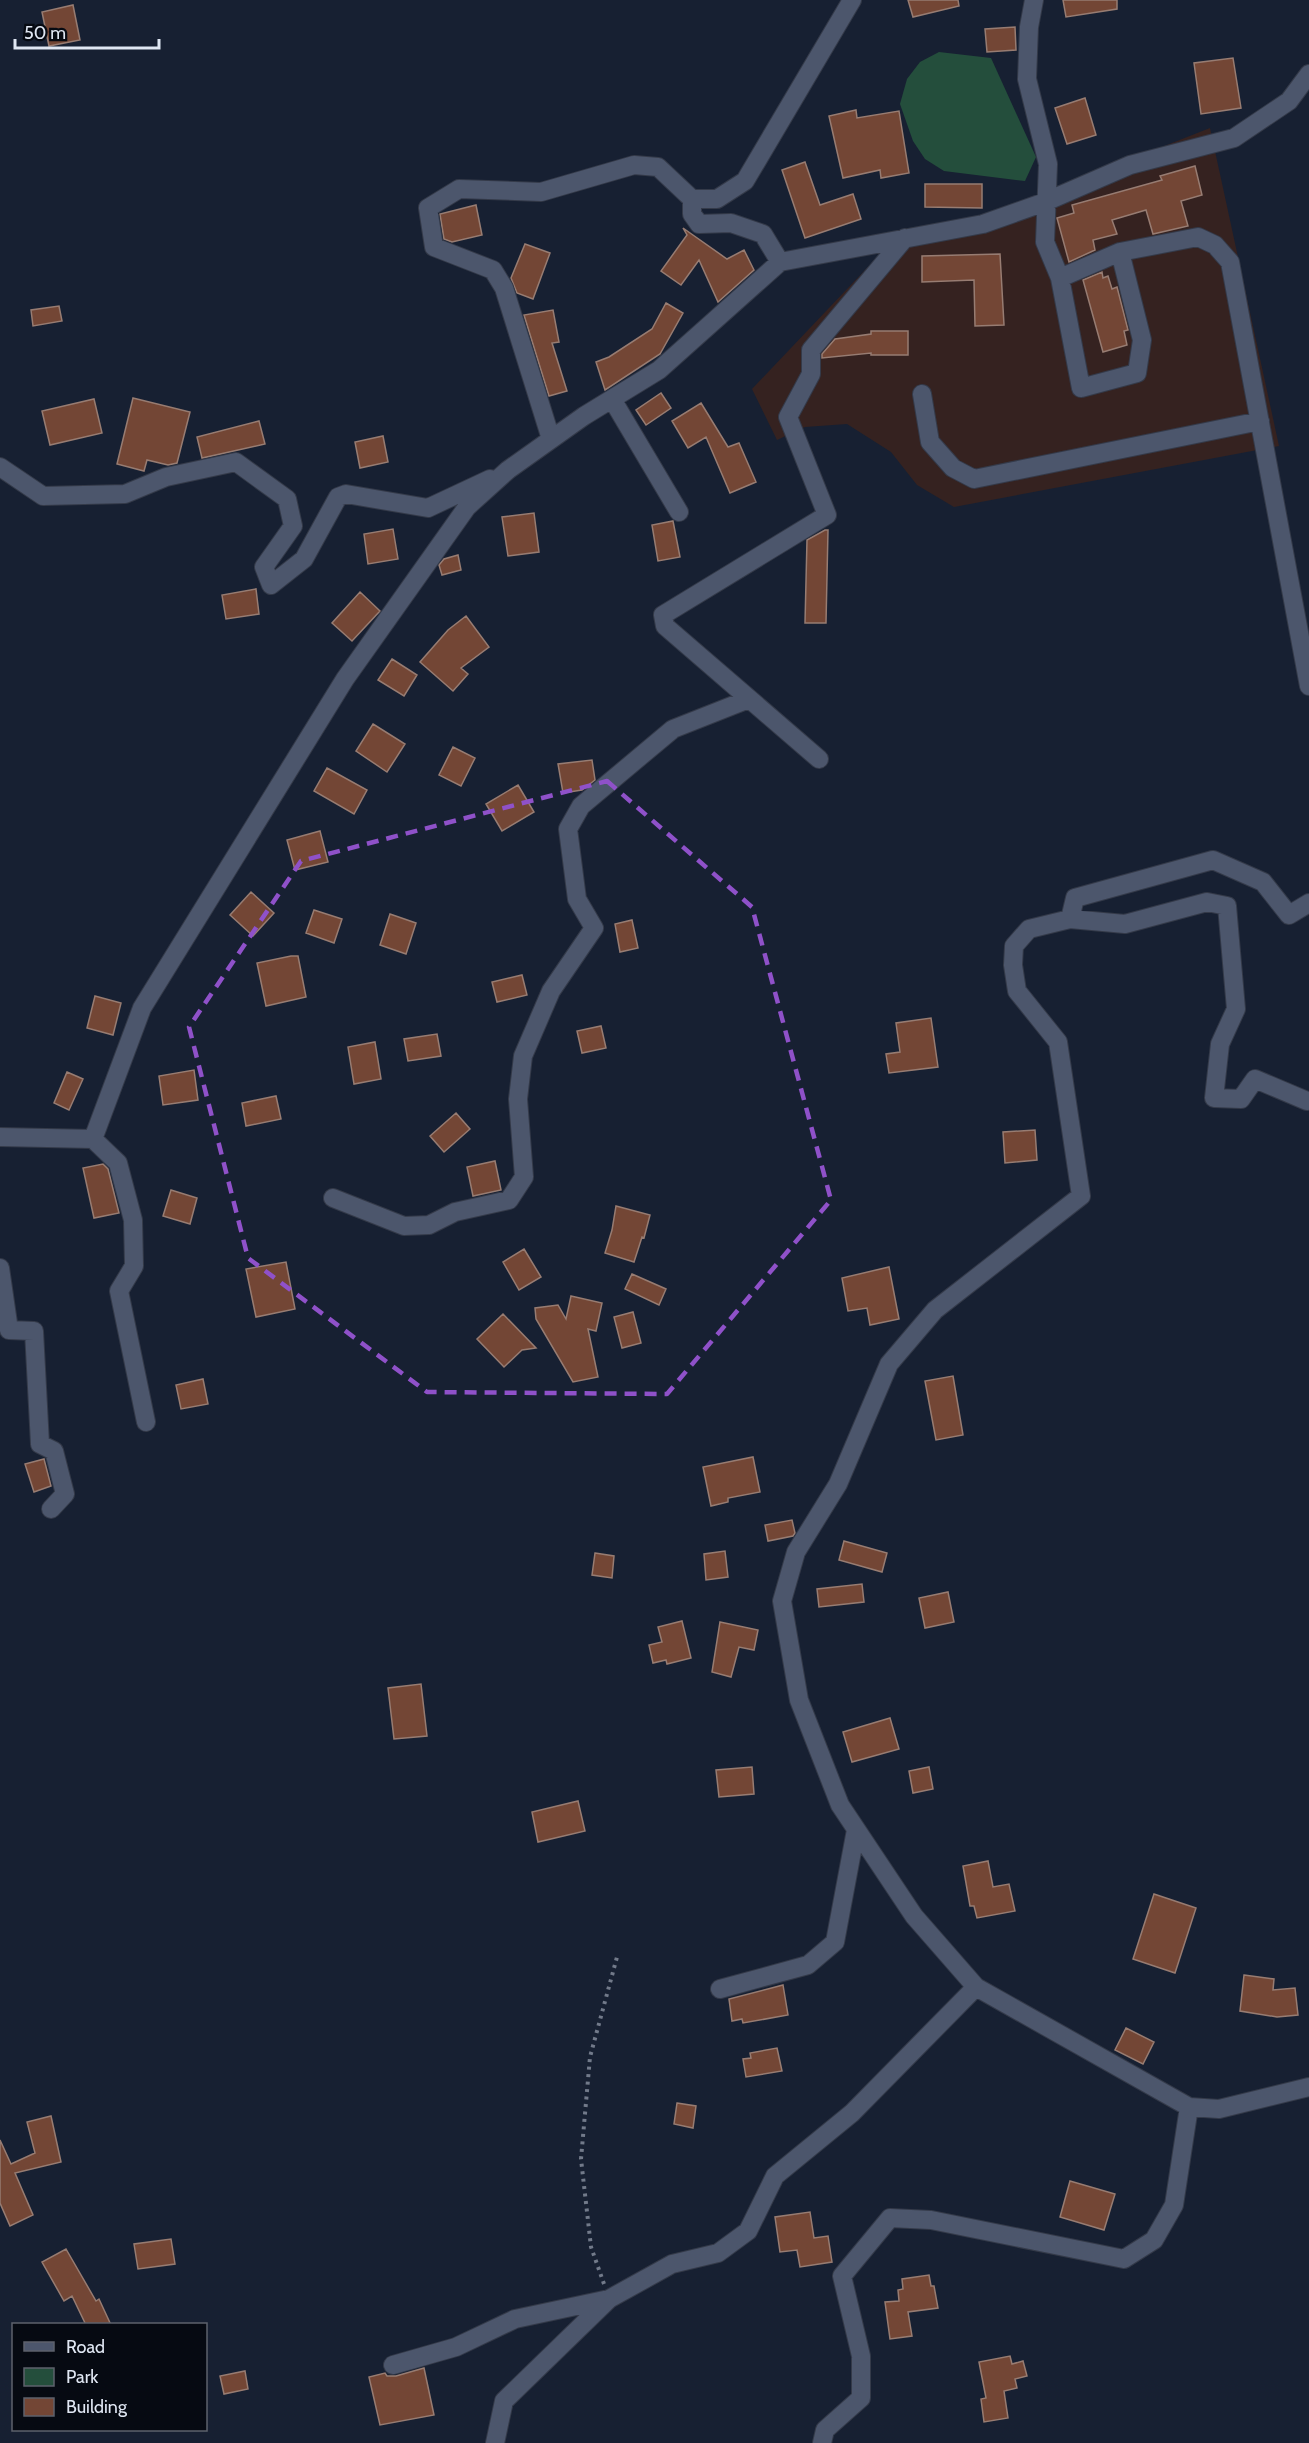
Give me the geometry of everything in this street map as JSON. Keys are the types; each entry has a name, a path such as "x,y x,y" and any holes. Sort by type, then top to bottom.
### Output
{"street":[{"path":"551,440 504,288 493,270 434,247 428,208 459,189 541,192 634,165 658,167 692,199 717,199 745,181 852,0"},
{"path":"1034,0 1029,27 1026,79 1047,164 1045,242 1060,278 1081,388 1137,373 1142,340 1120,252"},
{"path":"93,1139 142,1008 339,688 467,507 508,470 659,370 780,262 983,224 1046,202 1131,165 1234,138 1289,101 1309,74"},
{"path":"692,199 692,214 699,224 731,223 763,234 780,262"},
{"path":"1060,278 1120,252 1198,237 1215,245 1230,262 1309,686"},
{"path":"819,759 665,626 663,615 827,515 788,417 811,374 811,350 905,238"},
{"path":"922,394 930,442 952,468 974,479 1260,421"},
{"path":"612,399 679,512"},
{"path":"0,467 44,496 124,494 166,477 236,462 287,499 293,526 264,567 271,585 304,559 338,497 346,494 428,508 508,470"},
{"path":"333,1198 404,1226 429,1225 455,1212 509,1200 524,1177 518,1099 523,1056 551,991 594,928 577,899 568,830 581,806 674,729 749,699"},
{"path":"1070,919 1075,898 1213,860 1263,882 1289,915 1309,903"},
{"path":"1307,1101 1255,1079 1241,1099 1214,1098 1221,1044 1236,1009 1227,906 1207,902 1125,924 1070,919 1029,929 1014,946 1013,965 1017,991 1058,1041 1081,1196 935,1310 889,1364 838,1484 796,1552 782,1601 799,1700 840,1805 914,1916 976,1988 1189,2107 1219,2109 1309,2087"},
{"path":"0,1137 93,1139 118,1163 133,1220 134,1266 119,1291 146,1422"},
{"path":"0,1268 9,1330 34,1331 40,1444 54,1451 65,1494 51,1509"},
{"path":"720,1989 808,1965 835,1942 856,1830"},
{"path":"495,2443 504,2401 609,2299 672,2264 718,2253 748,2232 775,2176 852,2114 976,1988"},
{"path":"822,2443 825,2430 861,2398 861,2356 842,2276 890,2218 931,2220 1124,2259 1154,2240 1174,2205 1189,2107"},
{"path":"393,2365 456,2347 515,2319 609,2299"}],"path":[{"path":"609,2299 591,2247 581,2159 590,2057 617,1957"}],"highlighted area":[{"path":"607,781 752,907 831,1200 667,1394 427,1392 248,1258 189,1027 301,861"}],"shaded area":[{"path":"1210,128 1279,446 954,507 917,485 891,452 847,424 805,427 777,440 752,389 904,229 987,216"}],"green space":[{"path":"939,52 991,58 1036,157 1025,181 944,171 925,159 913,141 900,104 907,79 920,62"}],"building":[{"path":"908,0 958,0 959,6 913,17"},
{"path":"1063,0 1117,0 1117,9 1066,17"},
{"path":"73,5 80,40 49,46 42,12"},
{"path":"1015,27 1016,50 987,52 985,29"},
{"path":"1233,58 1241,108 1201,114 1194,63"},
{"path":"1085,98 1096,135 1067,144 1055,108"},
{"path":"856,110 857,118 899,111 909,173 881,178 880,170 843,178 829,116"},
{"path":"805,162 820,205 853,194 861,219 805,238 782,170"},
{"path":"1195,166 1202,195 1181,201 1188,226 1153,234 1146,210 1112,220 1117,234 1093,240 1095,250 1069,262 1057,218 1074,213 1072,205 1162,180 1160,176"},
{"path":"925,184 982,184 982,208 925,207"},
{"path":"476,205 482,235 452,242 444,239 440,214"},
{"path":"683,228 727,259 744,250 754,270 718,302 699,260 681,285 661,271 687,235"},
{"path":"525,244 550,253 533,299 517,293 511,278"},
{"path":"1000,254 1004,325 975,326 974,280 922,282 922,256"},
{"path":"1102,272 1103,278 1108,276 1112,289 1117,287 1128,330 1124,331 1127,345 1103,352 1083,280"},
{"path":"666,303 683,313 660,354 605,390 596,362 609,357 652,329"},
{"path":"59,306 62,321 33,326 31,310"},
{"path":"553,310 559,342 552,343 567,391 549,396 524,315"},
{"path":"871,331 908,331 908,355 871,355 871,353 822,358 822,354 835,339 871,334"},
{"path":"661,393 671,408 646,425 636,410"},
{"path":"133,398 190,412 177,463 168,465 147,460 144,471 117,464"},
{"path":"94,399 102,433 50,445 42,411"},
{"path":"701,403 728,447 739,443 756,482 730,493 706,437 688,448 672,421"},
{"path":"259,421 265,444 202,458 197,437"},
{"path":"383,436 388,462 360,468 355,442"},
{"path":"534,513 539,552 508,556 502,517"},
{"path":"673,521 680,557 658,561 652,525"},
{"path":"393,529 398,559 368,564 364,534"},
{"path":"828,530 826,623 805,623 807,540"},
{"path":"458,555 461,570 442,575 439,565 444,559"},
{"path":"256,589 259,614 226,619 222,595"},
{"path":"360,592 380,611 352,641 332,623"},
{"path":"466,616 489,647 461,668 468,674 453,691 420,662 448,630"},
{"path":"392,659 417,675 404,696 378,680"},
{"path":"373,724 405,744 387,772 356,751"},
{"path":"453,747 475,758 461,786 439,775"},
{"path":"592,760 595,780 582,790 563,793 558,764"},
{"path":"327,768 367,790 354,814 314,791"},
{"path":"518,785 534,812 502,831 486,804"},
{"path":"320,831 328,862 295,870 287,840"},
{"path":"251,892 274,913 253,936 230,915"},
{"path":"314,910 342,919 334,943 306,933"},
{"path":"390,914 416,923 406,954 380,945"},
{"path":"632,920 638,948 620,952 615,924"},
{"path":"298,956 306,997 266,1006 257,963"},
{"path":"522,975 527,995 497,1002 492,982"},
{"path":"95,996 121,1003 113,1035 87,1028"},
{"path":"931,1018 938,1067 889,1073 886,1054 900,1052 896,1023"},
{"path":"601,1026 606,1048 582,1053 577,1031"},
{"path":"437,1034 441,1056 408,1061 404,1039"},
{"path":"375,1042 381,1079 354,1084 348,1047"},
{"path":"194,1070 198,1100 163,1105 159,1076"},
{"path":"67,1072 83,1079 69,1110 54,1103"},
{"path":"276,1096 281,1119 246,1126 242,1103"},
{"path":"456,1113 470,1129 444,1152 430,1136"},
{"path":"1035,1130 1037,1160 1005,1163 1003,1132"},
{"path":"495,1161 501,1190 473,1196 467,1167"},
{"path":"103,1164 108,1169 119,1213 94,1218 83,1168"},
{"path":"171,1190 197,1198 190,1224 163,1216"},
{"path":"616,1206 650,1215 634,1262 605,1253"},
{"path":"524,1249 541,1277 519,1290 503,1262"},
{"path":"286,1262 295,1309 256,1317 246,1269"},
{"path":"889,1267 899,1319 870,1325 867,1308 848,1311 842,1278"},
{"path":"632,1274 666,1289 659,1305 625,1289"},
{"path":"571,1296 602,1303 596,1331 588,1329 598,1377 573,1382 536,1319 535,1308 558,1305 566,1319"},
{"path":"633,1312 641,1343 622,1348 614,1317"},
{"path":"503,1314 536,1348 522,1350 504,1367 477,1339"},
{"path":"953,1376 963,1435 936,1440 925,1381"},
{"path":"203,1379 208,1404 181,1409 176,1385"},
{"path":"753,1457 760,1492 728,1498 728,1502 711,1506 703,1467"},
{"path":"44,1459 51,1486 34,1492 25,1464"},
{"path":"792,1520 795,1533 793,1536 768,1541 765,1525"},
{"path":"844,1541 887,1553 882,1572 839,1560"},
{"path":"725,1551 728,1577 706,1580 704,1554"},
{"path":"595,1553 614,1556 612,1578 592,1575"},
{"path":"862,1584 864,1602 819,1607 817,1589"},
{"path":"948,1592 954,1622 925,1628 919,1598"},
{"path":"682,1621 691,1658 667,1664 666,1660 653,1663 649,1645 662,1642 658,1627"},
{"path":"720,1622 758,1630 754,1650 739,1647 731,1677 712,1672"},
{"path":"421,1684 427,1736 394,1739 388,1688"},
{"path":"890,1718 899,1749 852,1762 843,1732"},
{"path":"752,1767 754,1794 719,1797 716,1770"},
{"path":"929,1767 933,1789 913,1793 909,1771"},
{"path":"578,1801 585,1831 538,1842 532,1812"},
{"path":"988,1861 993,1887 1009,1884 1015,1911 977,1918 974,1906 970,1906 963,1866"},
{"path":"1154,1894 1196,1908 1175,1973 1133,1959"},
{"path":"1244,1975 1274,1979 1273,1990 1295,1988 1298,2015 1277,2017 1240,2011"},
{"path":"783,1985 788,2015 743,2023 742,2019 732,2021 729,1999"},
{"path":"1126,2028 1154,2042 1143,2064 1115,2050"},
{"path":"777,2048 782,2071 746,2077 743,2059 751,2058 750,2053"},
{"path":"677,2103 696,2106 693,2128 674,2124"},
{"path":"51,2116 61,2162 15,2173 33,2215 10,2226 0,2203 0,2140 11,2164 35,2153 27,2122"},
{"path":"1070,2181 1115,2194 1104,2230 1060,2217"},
{"path":"810,2212 814,2238 828,2236 832,2262 800,2267 797,2250 780,2252 775,2217"},
{"path":"171,2239 175,2264 138,2269 134,2244"},
{"path":"66,2249 96,2301 99,2299 110,2323 85,2323 72,2296 64,2301 42,2262"},
{"path":"929,2275 931,2286 934,2286 938,2308 908,2312 912,2336 890,2339 885,2302 899,2301 898,2290 903,2289 902,2279"},
{"path":"1010,2356 1012,2364 1023,2361 1027,2376 1015,2379 1017,2388 1004,2391 1008,2418 984,2422 981,2399 986,2398 979,2362"},
{"path":"424,2368 434,2415 380,2425 369,2377 385,2373 387,2376 396,2376"},
{"path":"245,2371 248,2389 224,2394 220,2376"}]}
